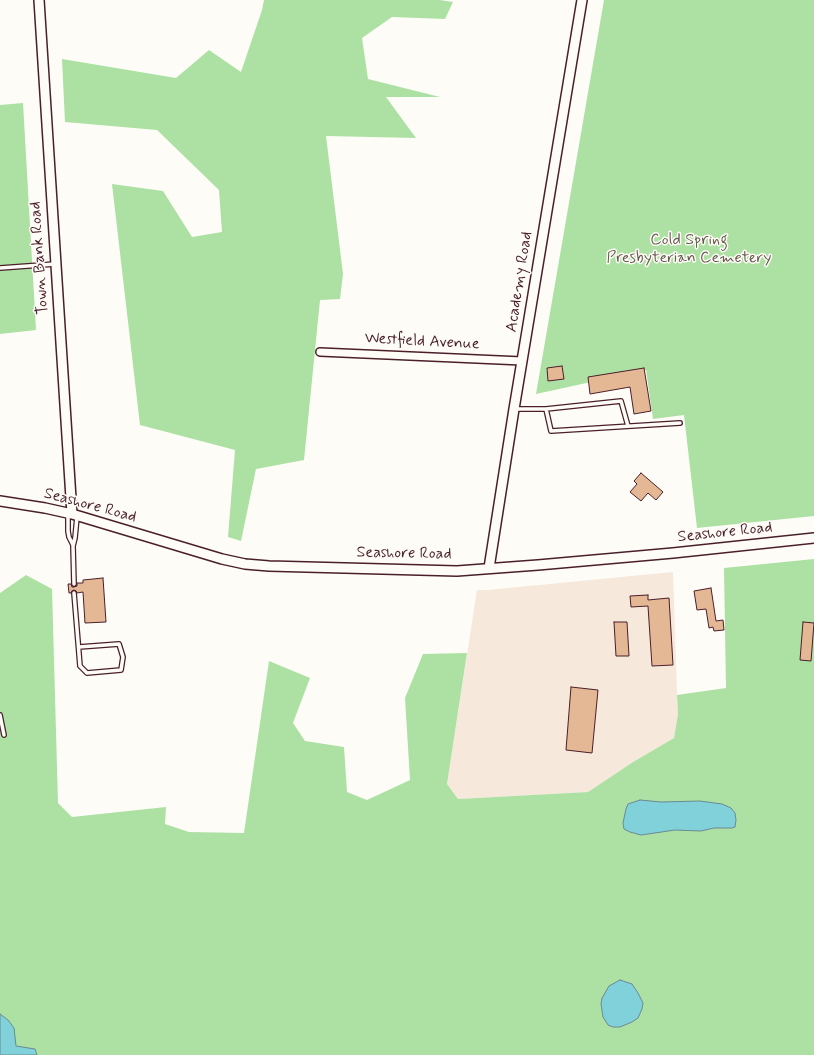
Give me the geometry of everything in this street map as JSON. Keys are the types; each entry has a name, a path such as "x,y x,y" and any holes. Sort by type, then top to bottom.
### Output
{"street":[{"name":"Town Bank Road","path":"39,0 72,515"},
{"name":"Academy Road","path":"490,568 514,409 582,0"},
{"name":"Westfield Avenue","path":"320,352 522,361"},
{"name":"Seashore Road","path":"0,501 45,508 72,515 222,559 270,566 449,570 490,568 673,553 814,538"}],"lane":[{"path":"0,268 55,264"},
{"path":"514,409 546,409 621,400 628,426"},
{"path":"546,409 551,431 680,423"},
{"path":"72,515 68,531 69,538 73,546"},
{"path":"72,515 75,538 73,546 74,584"},
{"path":"74,593 80,666 87,672 121,670 123,657 119,644 79,647"},
{"path":"0,715 4,735"}],"shaded area":[{"path":"673,572 678,714 674,738 633,762 588,792 458,799 447,784 477,590"}],"green space":[{"path":"264,0 440,0 453,2 445,19 392,17 362,38 368,79 440,97 386,97 416,138 326,136 343,274 340,299 320,300 304,460 256,469 241,541 228,537 235,450 140,425 112,184 163,191 192,237 222,232 219,190 157,130 65,122 62,59 176,78 209,50 241,72"},
{"name":"Cold Spring Presbyterian Cemetery","path":"604,0 814,0 814,516 697,528 684,415 653,419 646,370 536,394"},
{"path":"23,103 36,330 0,334 0,105"},
{"path":"814,559 814,1055 0,1055 0,593 26,575 52,589 58,803 72,817 166,807 165,824 189,832 244,833 269,661 310,678 293,723 305,741 344,747 347,792 367,800 410,780 405,698 423,654 467,653 447,784 458,799 588,792 633,762 674,738 678,714 677,695 726,688 724,568"}],"water":[{"path":"640,800 661,802 700,801 722,804 731,808 735,813 735,827 714,828 701,831 675,830 641,835 630,832 624,829 623,823 626,809 628,804"},
{"path":"620,980 632,984 643,1003 638,1018 620,1027 613,1027 608,1025 603,1017 601,1004 602,998 609,986"},
{"path":"0,1014 8,1020 14,1028 16,1046 35,1049 37,1055 0,1055"}],"building":[{"path":"562,366 564,379 548,381 547,368"},
{"path":"644,368 651,411 634,414 630,387 590,394 588,377"},
{"path":"641,473 663,492 656,500 648,493 641,501 630,492 637,484 634,481"},
{"path":"103,578 106,622 85,623 83,592 77,593 74,590 69,593 68,584 71,584 72,587 74,587 77,586 77,583 83,583 83,580"},
{"path":"711,588 716,621 723,620 724,630 714,631 713,627 709,628 706,609 697,610 694,591"},
{"path":"648,595 648,600 669,598 673,665 652,666 648,606 631,607 630,596"},
{"path":"614,622 627,622 629,656 616,656"},
{"path":"803,622 814,623 811,661 800,660"},
{"path":"571,687 598,690 592,753 566,750"}]}
